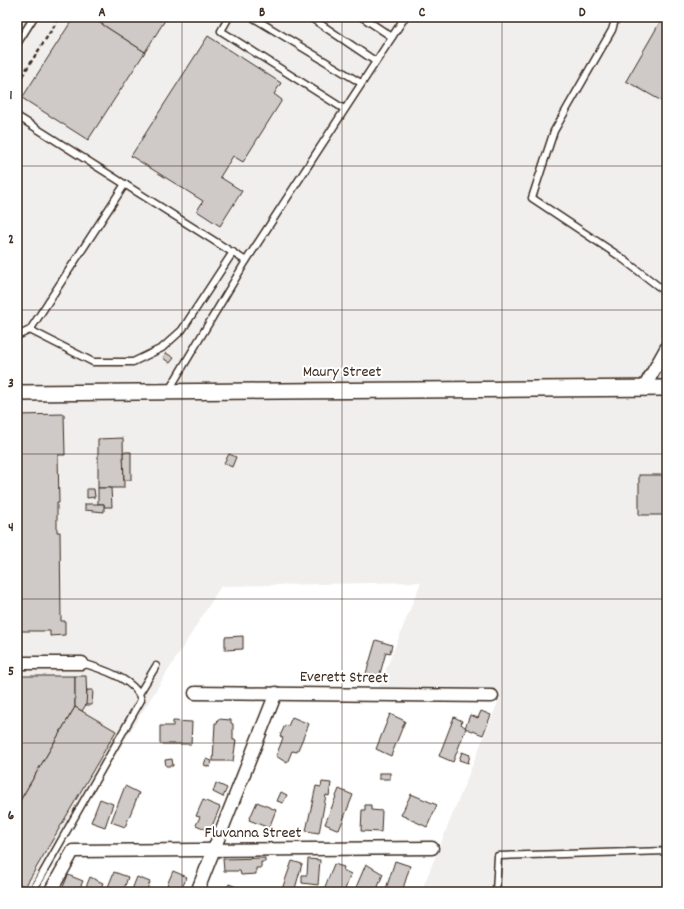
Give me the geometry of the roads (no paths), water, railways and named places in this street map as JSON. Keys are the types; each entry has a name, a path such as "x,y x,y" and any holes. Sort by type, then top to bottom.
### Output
{"street":[{"path":"644,388 667,347"},
{"name":"Maury Street","path":"17,393 667,388"},
{"path":"17,663 82,663"},
{"name":"Everett Street","path":"195,692 492,696"},
{"path":"197,892 276,693"},
{"name":"Fluvanna Street","path":"50,892 73,851 432,848"}],"lane":[{"path":"17,44 34,17"},
{"path":"229,17 220,31 344,109"},
{"path":"252,17 361,83"},
{"path":"310,17 375,61"},
{"path":"362,17 392,37"},
{"path":"168,392 246,261 405,17"},
{"path":"616,17 612,30 554,131 532,198 619,256 667,293"},
{"path":"17,116 246,261"},
{"path":"17,336 30,330 125,184"},
{"path":"30,330 93,362 133,362 162,348 182,330 233,252"},
{"path":"32,892 141,700 139,694 123,680 107,670 82,663"},
{"path":"139,694 156,666"},
{"path":"496,892 498,856 667,851"}]}
